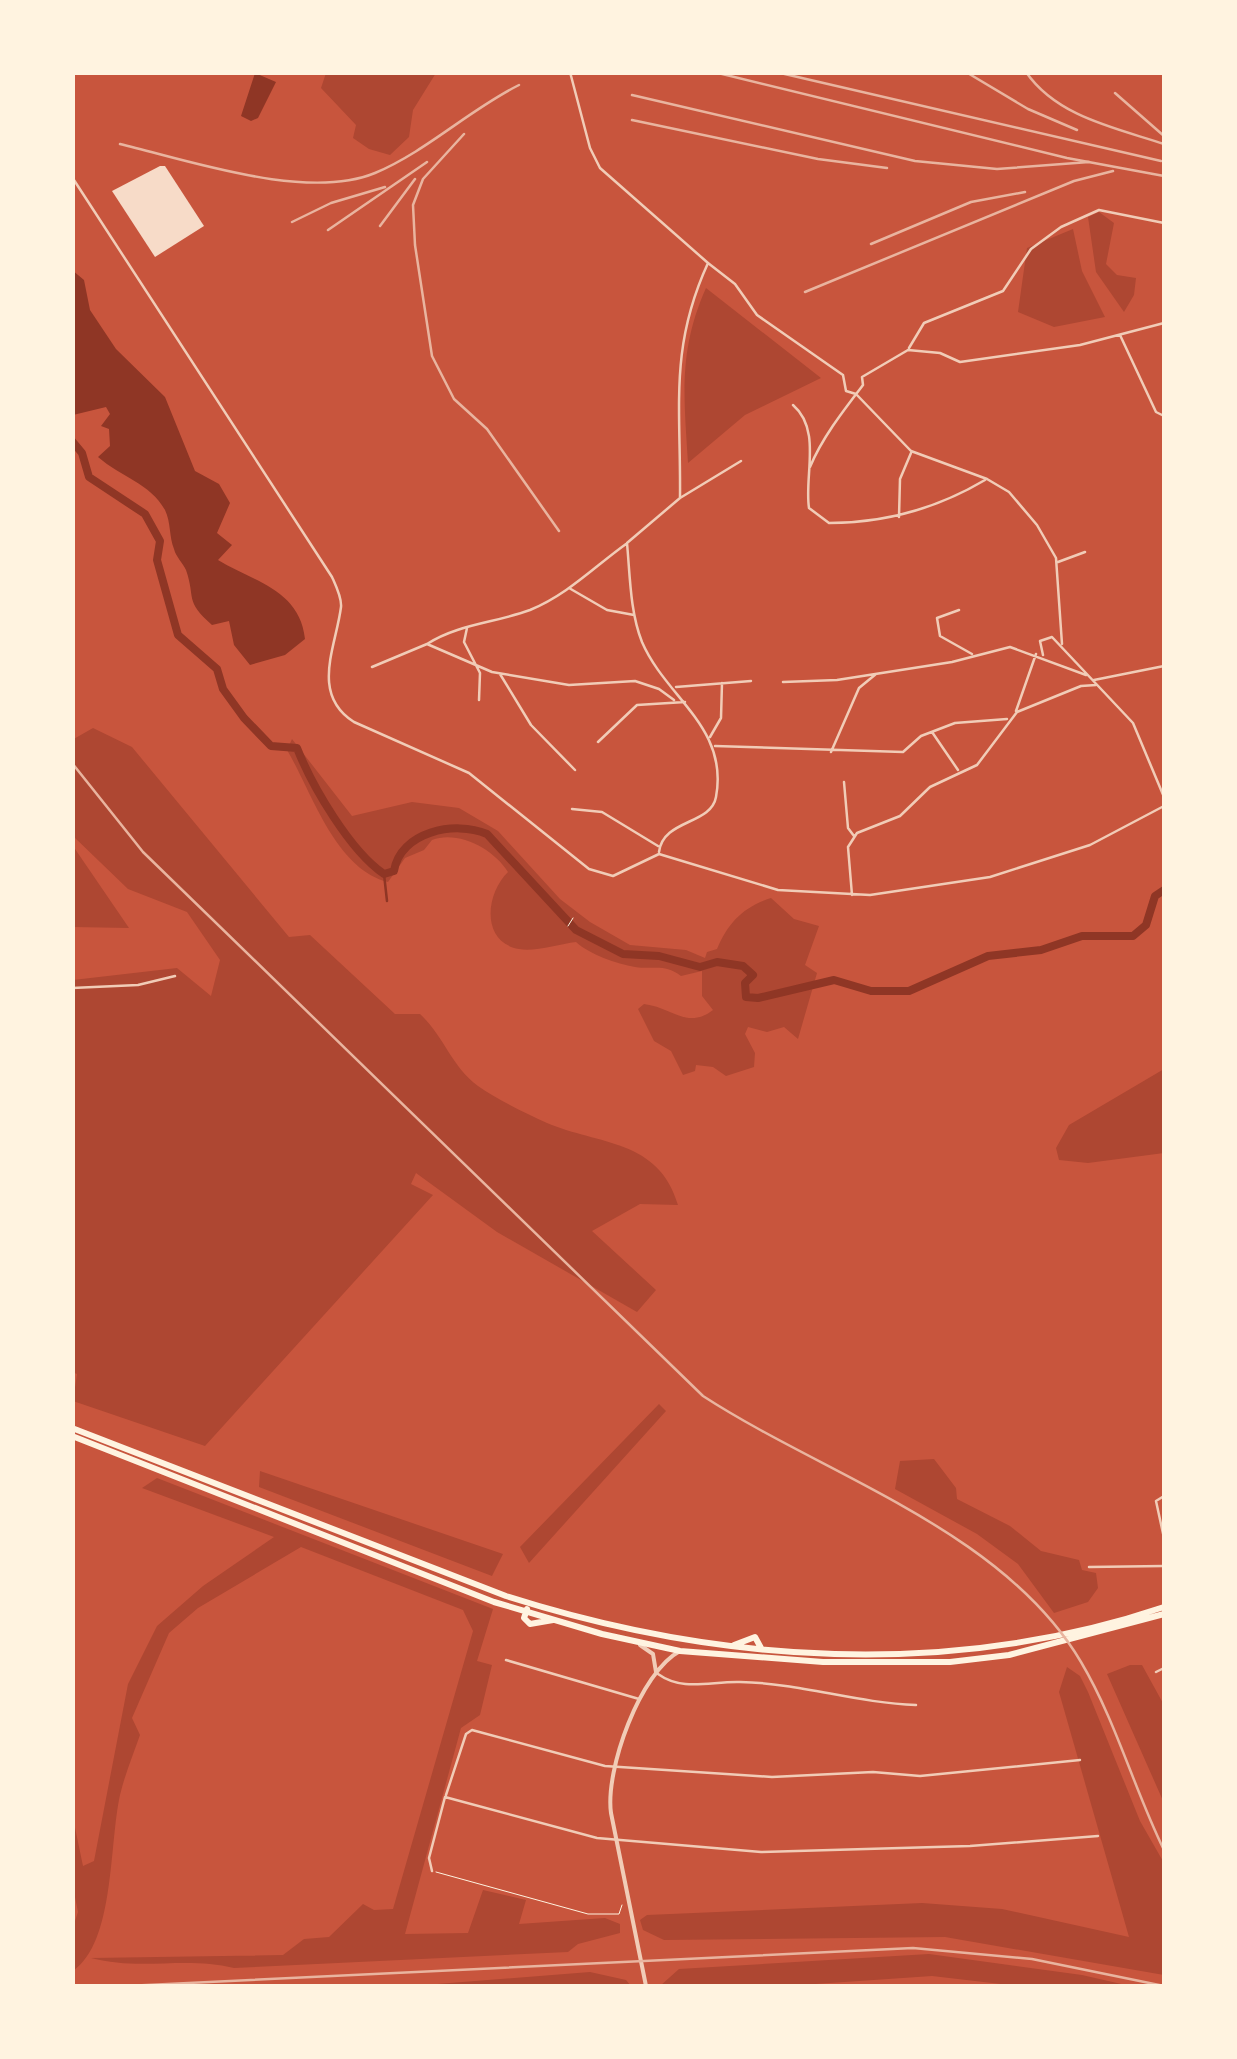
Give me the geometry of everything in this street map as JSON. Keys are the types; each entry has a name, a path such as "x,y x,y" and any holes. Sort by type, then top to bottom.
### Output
{"highway":[{"path":"72,1428 537,1606 641,1634 733,1646 914,1655 1041,1644"},
{"path":"72,1436 388,1562 554,1619 680,1651 757,1658 950,1662 1041,1644 1164,1610"},
{"path":"526,1610 537,1606"},
{"path":"757,1658 761,1648"}],"street":[{"path":"570,72 590,148 600,168 736,284 757,315 842,375 846,391 856,394 911,451 986,479 1009,492 1028,514 1056,562 1062,644"},
{"path":"72,177 332,578 342,604 327,677 332,699 344,716 489,785 597,874 613,876 659,854 778,890 852,896 990,878 1090,845 1164,806"},
{"path":"810,467 821,442 832,433 863,385 862,377 908,350 924,323 1002,291 1031,249 1061,227 1099,210 1164,223"},
{"path":"680,498 677,371 688,308 708,263"},
{"path":"908,350 940,353 960,362 1080,345 1164,323"},
{"path":"1120,333 1156,412 1164,416"},
{"path":"792,405 804,419 810,467 809,508 829,523 899,517 950,501 986,479"},
{"path":"899,517 900,479 911,451"},
{"path":"372,667 467,627 533,608 570,588 680,498 741,461"},
{"path":"628,544 642,641 713,746 716,798 710,809 666,834 659,854"},
{"path":"1056,562 1085,552"},
{"path":"570,588 607,610 636,616"},
{"path":"959,610 937,618 940,636 974,655"},
{"path":"467,627 464,642 477,666 480,700"},
{"path":"1044,657 1042,638 1049,636 1062,644 1133,723 1164,798"},
{"path":"426,644 500,674 569,685 634,681 659,688 674,700"},
{"path":"783,682 878,673 1010,647 1086,675"},
{"path":"1016,713 1036,654"},
{"path":"852,896 848,847 855,838 900,816 922,793 959,770 977,765 1016,713 1081,686 1164,666"},
{"path":"831,753 859,688 878,673"},
{"path":"500,674 531,725 575,770"},
{"path":"674,687 752,681"},
{"path":"710,738 721,718 722,682"},
{"path":"598,742 638,705 686,702"},
{"path":"713,746 831,753 903,752 931,731 955,723 1008,719"},
{"path":"931,731 959,770"},
{"path":"844,782 848,828 855,838"},
{"path":"572,809 602,812 660,846"},
{"path":"72,988 138,985 174,976"},
{"path":"1164,1496 1156,1501 1164,1538"},
{"path":"1090,1567 1164,1566"},
{"path":"635,1642 653,1654 656,1672"},
{"path":"646,1986 609,1799 615,1766 641,1699 656,1672 680,1651"},
{"path":"506,1660 641,1699"},
{"path":"1156,1672 1164,1668"},
{"path":"656,1672 686,1685 740,1682 816,1688 916,1705"},
{"path":"432,1871 429,1858 446,1797 466,1734 472,1730 615,1766 772,1777 872,1772 920,1776 1080,1760"},
{"path":"446,1797 558,1829 616,1840 761,1852 970,1846 1098,1836"}],"path":[{"path":"568,926 573,918"},
{"path":"432,1871 588,1914 619,1914 626,1892"}],"shaded area":[{"path":"326,72 436,73 413,110 409,137 390,155 369,149 353,138 356,125 321,88"},
{"path":"255,73 276,82 258,118 251,121 241,116"},
{"path":"1099,212 1114,223 1106,264 1117,275 1136,278 1134,295 1124,312 1096,272 1088,217"},
{"path":"1073,229 1082,271 1105,317 1054,327 1018,312 1027,248"},
{"path":"72,270 84,280 90,310 116,349 165,397 195,471 219,484 230,503 217,533 232,545 218,560 272,589 294,609 305,639 285,655 250,665 234,645 229,621 212,625 203,617 194,604 186,570 175,552 165,510 143,487 98,457 110,446 109,429 101,426 110,414 106,407 73,415"},
{"path":"706,288 821,378 745,415 688,463 687,354"},
{"path":"93,728 132,747 289,937 310,935 395,1014 420,1014 478,1086 547,1123 625,1148 657,1167 678,1205 640,1204 592,1231 656,1290 637,1312 497,1232 416,1173 411,1184 433,1195 205,1446 73,1401 77,1374 72,1372 73,980 177,968 211,996 220,960 187,912 128,889 73,836 72,740"},
{"path":"292,739 352,816 412,802 459,808 498,831 560,899 630,945 686,950 705,958 707,952 717,949 738,917 771,898 794,919 819,926 805,965 817,973 798,1039 784,1027 767,1032 748,1027 745,1034 755,1053 754,1067 726,1076 713,1067 696,1065 695,1071 683,1075 671,1051 654,1041 638,1009 644,1004 687,1018 704,1016 713,1010 702,996 702,971 681,976 664,968 628,966 576,942 532,949 506,945 498,937 491,916 495,892 508,872 485,849 464,840 432,840 424,850 405,858 388,882 369,874 353,862 327,827 287,750"},
{"path":"73,846 129,928 73,927"},
{"path":"1164,1069 1164,1153 1088,1163 1059,1160 1056,1148 1069,1125"},
{"path":"659,1404 666,1411 529,1563 520,1547"},
{"path":"934,1459 956,1488 957,1499 1010,1526 1041,1551 1079,1560 1082,1570 1096,1573 1098,1588 1088,1602 1054,1613 1018,1564 977,1534 895,1489 900,1461"},
{"path":"260,1471 503,1554 492,1576 259,1487"},
{"path":"157,1478 493,1609 477,1661 492,1665 480,1715 461,1728 405,1934 468,1933 483,1890 526,1900 519,1924 605,1918 620,1924 620,1933 578,1944 568,1952 234,1968 91,1958 283,1955 304,1939 329,1937 363,1904 374,1910 393,1909 473,1631 463,1610 301,1547 198,1608 169,1633 132,1718 140,1735 120,1795 108,1890 97,1938 87,1957 73,1971 73,1927 78,1912 73,1887 73,1818 83,1866 94,1861 128,1684 157,1626 203,1586 274,1537 142,1488"},
{"path":"1142,1665 1164,1705 1164,1803 1107,1674"},
{"path":"1067,1667 1080,1676 1088,1692 1140,1821 1164,1863 1164,1975 945,1937 664,1940 643,1930 640,1920 647,1915 922,1903 1002,1909 1129,1937 1059,1692"},
{"path":"929,1954 1082,1975 1130,1986 1018,1986 932,1976 786,1986 660,1986 679,1969"},
{"path":"590,1972 626,1980 631,1986 412,1986"}],"building":[{"path":"165,166 204,226 155,257 112,191"}],"waterway":[{"path":"72,441 82,453 89,477 145,514 160,541 157,560 178,635 217,669 223,689 271,746 297,748 333,817 358,850 384,874 394,871 398,858 418,838 460,828 487,834 576,930 623,954 659,956 700,967 717,962 743,966 753,975 745,983 746,997 758,998 834,980 871,991 909,991 988,956 1041,950 1082,936 1133,936 1146,925 1155,896 1164,890"},
{"path":"384,874 387,901"}],"railway":[{"path":"714,72 1067,158 1164,176"},
{"path":"776,72 1161,161"},
{"path":"966,72 1028,109 1077,130"},
{"path":"1026,72 1054,100 1071,110 1164,144"},
{"path":"120,144 283,181 347,180 394,164 519,85"},
{"path":"1115,93 1164,136"},
{"path":"632,95 915,161 997,169 1089,162"},
{"path":"632,120 818,159 887,168"},
{"path":"464,134 423,179 413,205 415,245 432,356 454,399 487,429 559,531"},
{"path":"328,230 427,162"},
{"path":"805,292 1074,181 1113,171"},
{"path":"380,226 415,179"},
{"path":"292,222 331,203 385,187"},
{"path":"871,244 971,202 1025,192"},
{"path":"72,763 143,852 703,1396 960,1541 1006,1576 1047,1616 1093,1685 1164,1850"},
{"path":"126,1986 913,1948 1032,1959 1164,1986"}]}
